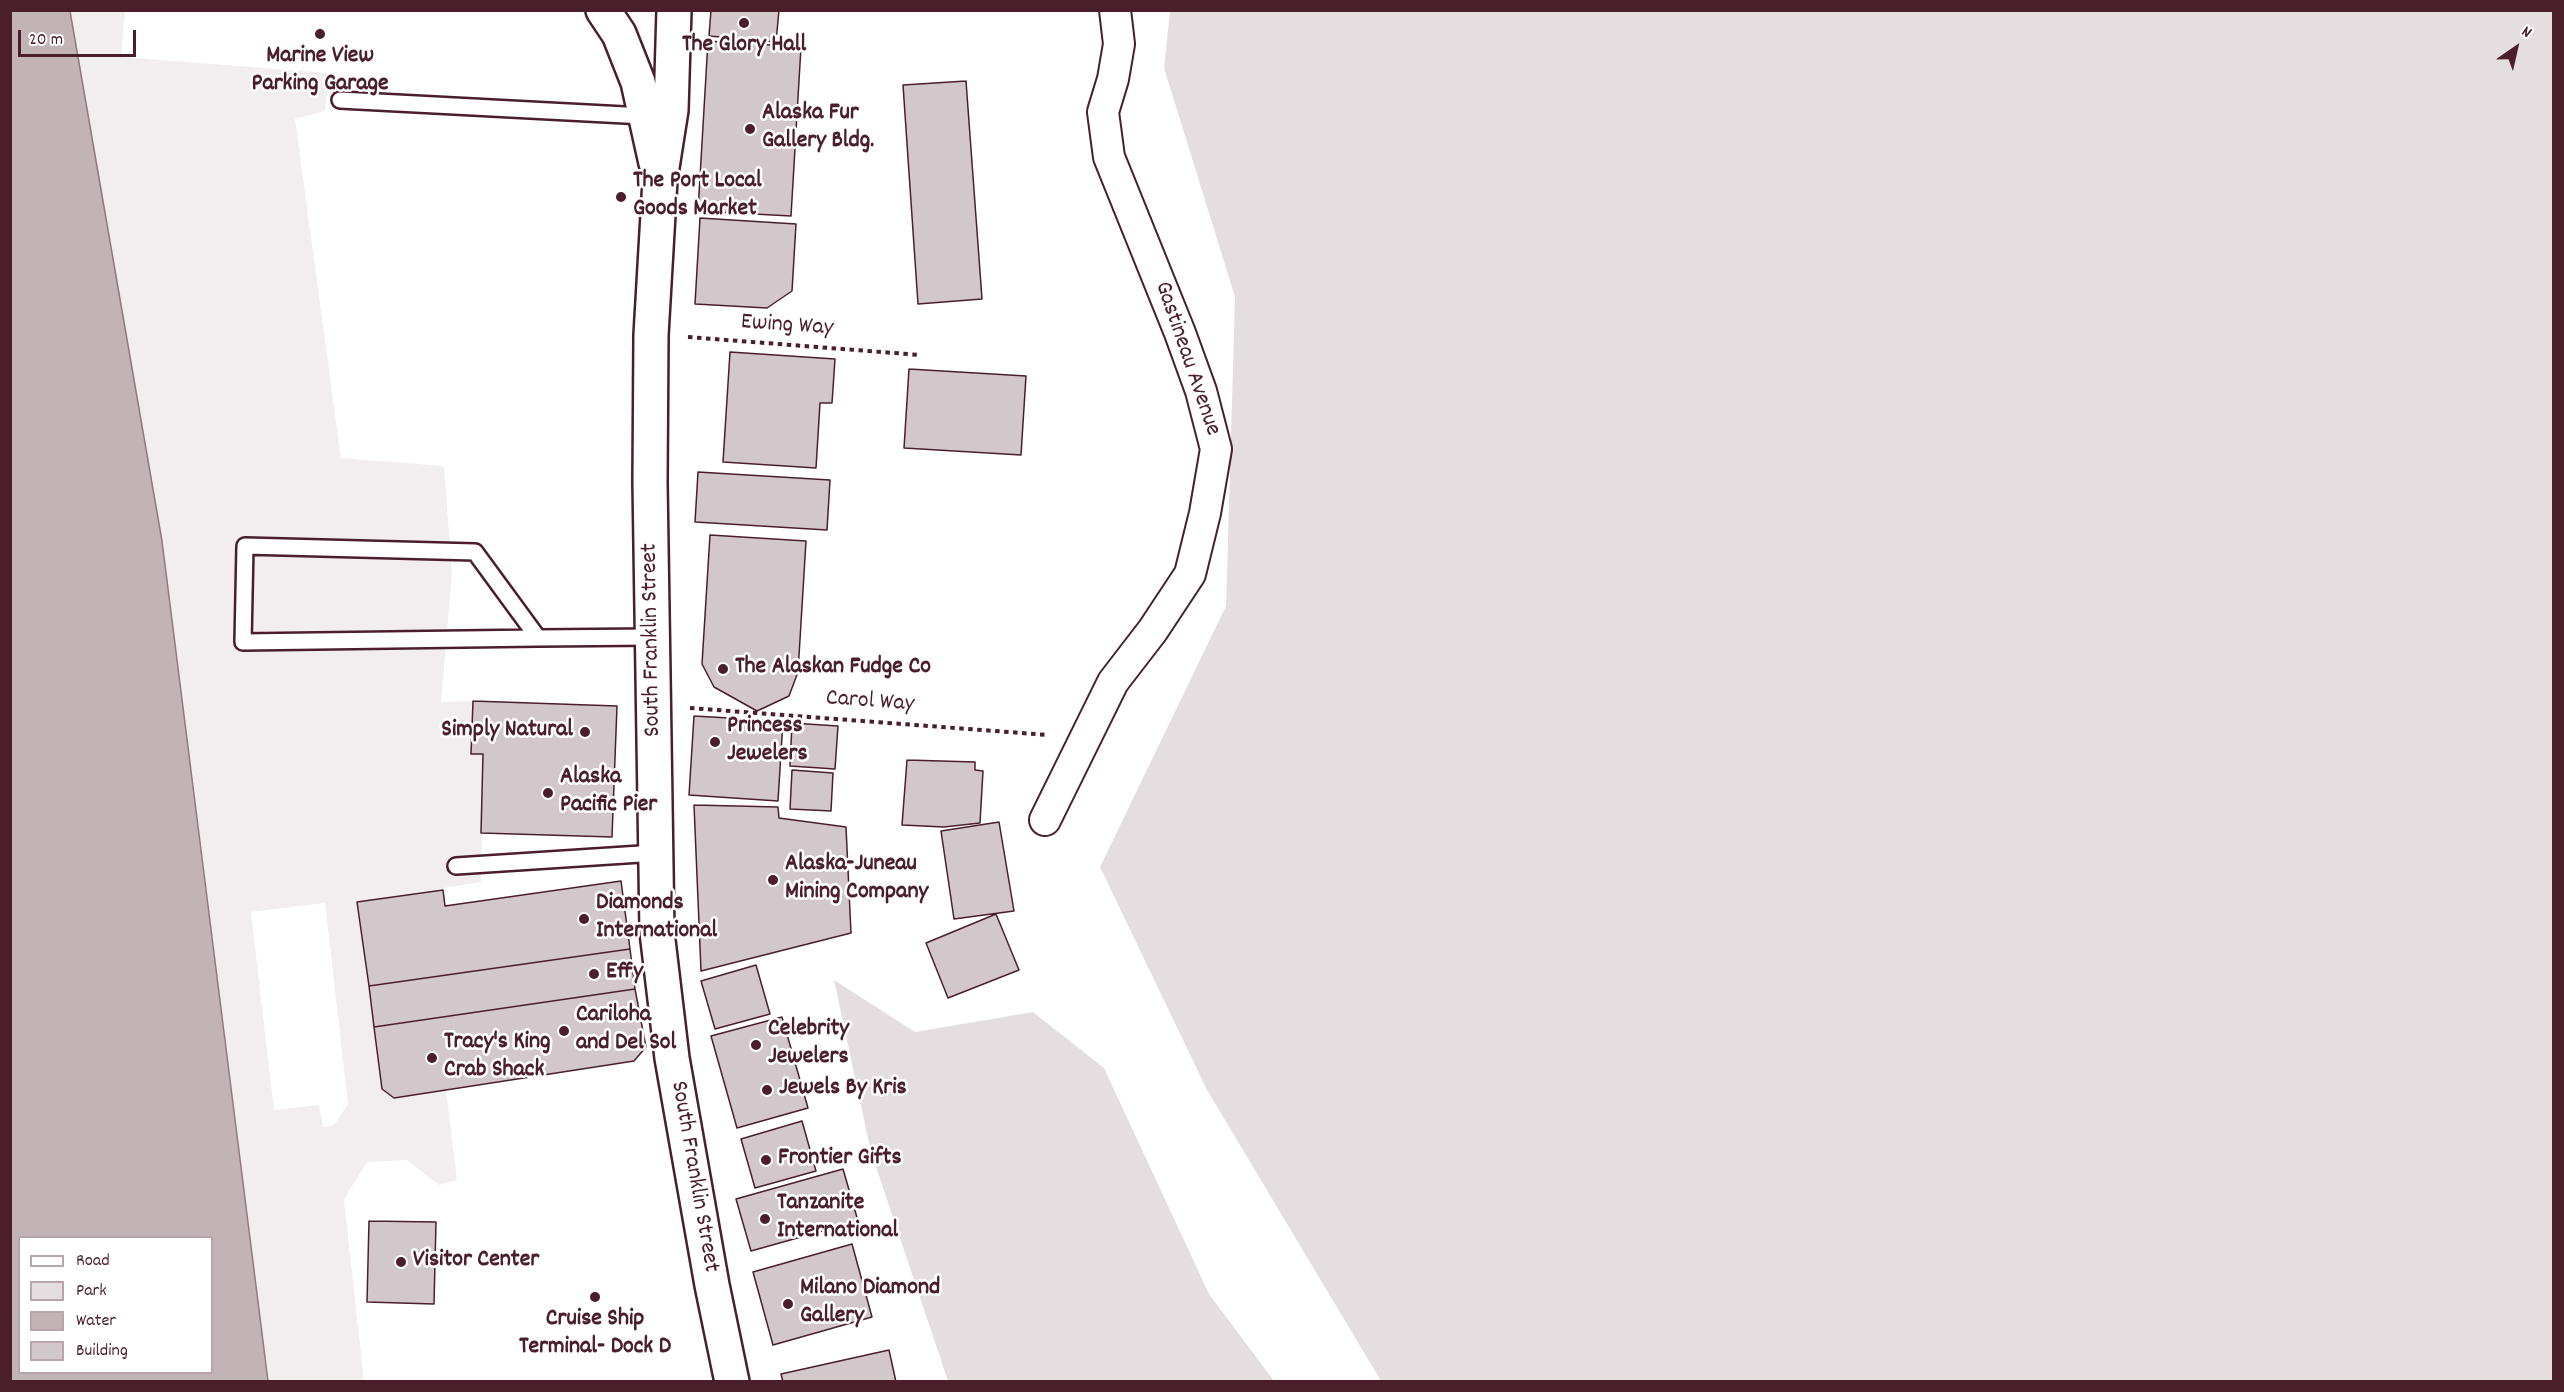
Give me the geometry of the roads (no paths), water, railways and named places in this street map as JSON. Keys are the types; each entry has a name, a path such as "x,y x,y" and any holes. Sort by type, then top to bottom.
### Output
{"main road":[{"name":"South Franklin Street","path":"603,10 619,34 634,72 660,180"},
{"name":"South Franklin Street","path":"674,10 671,110 660,180 651,335 652,637 657,932 672,1058 712,1285 732,1382"}],"street":[{"name":"Gastineau Avenue","path":"1045,820 1113,682 1153,630 1190,573 1205,513 1216,449 1201,391 1180,333 1109,157 1103,112 1113,79 1119,44 1115,10"}],"lane":[{"path":"340,100 644,116"},
{"path":"538,638 475,552 245,546 243,642 652,637"},
{"path":"456,866 656,853"}],"water":[{"path":"10,11 70,11 162,541 268,1381 11,1381"}],"place":[{"name":"The Glory Hall","path":"744,23"},
{"name":"Marine View Parking Garage","path":"320,34"},
{"name":"Alaska Fur Gallery Bldg.","path":"750,129"},
{"name":"The Port Local Goods Market","path":"621,197"},
{"name":"The Alaskan Fudge Co","path":"723,669"},
{"name":"Simply Natural","path":"585,732"},
{"name":"Princess Jewelers","path":"715,742"},
{"name":"Alaska Pacific Pier","path":"548,793"},
{"name":"Alaska-Juneau Mining Company","path":"773,880"},
{"name":"Diamonds International","path":"584,919"},
{"name":"Effy","path":"594,974"},
{"name":"Cariloha and Del Sol","path":"564,1031"},
{"name":"Celebrity Jewelers","path":"756,1045"},
{"name":"Tracy's King Crab Shack","path":"432,1058"},
{"name":"Jewels By Kris","path":"767,1090"},
{"name":"Frontier Gifts","path":"766,1160"},
{"name":"Tanzanite International","path":"765,1219"},
{"name":"Visitor Center","path":"401,1262"},
{"name":"Cruise Ship Terminal- Dock D","path":"595,1297"},
{"name":"Milano Diamond Gallery","path":"788,1304"}]}
